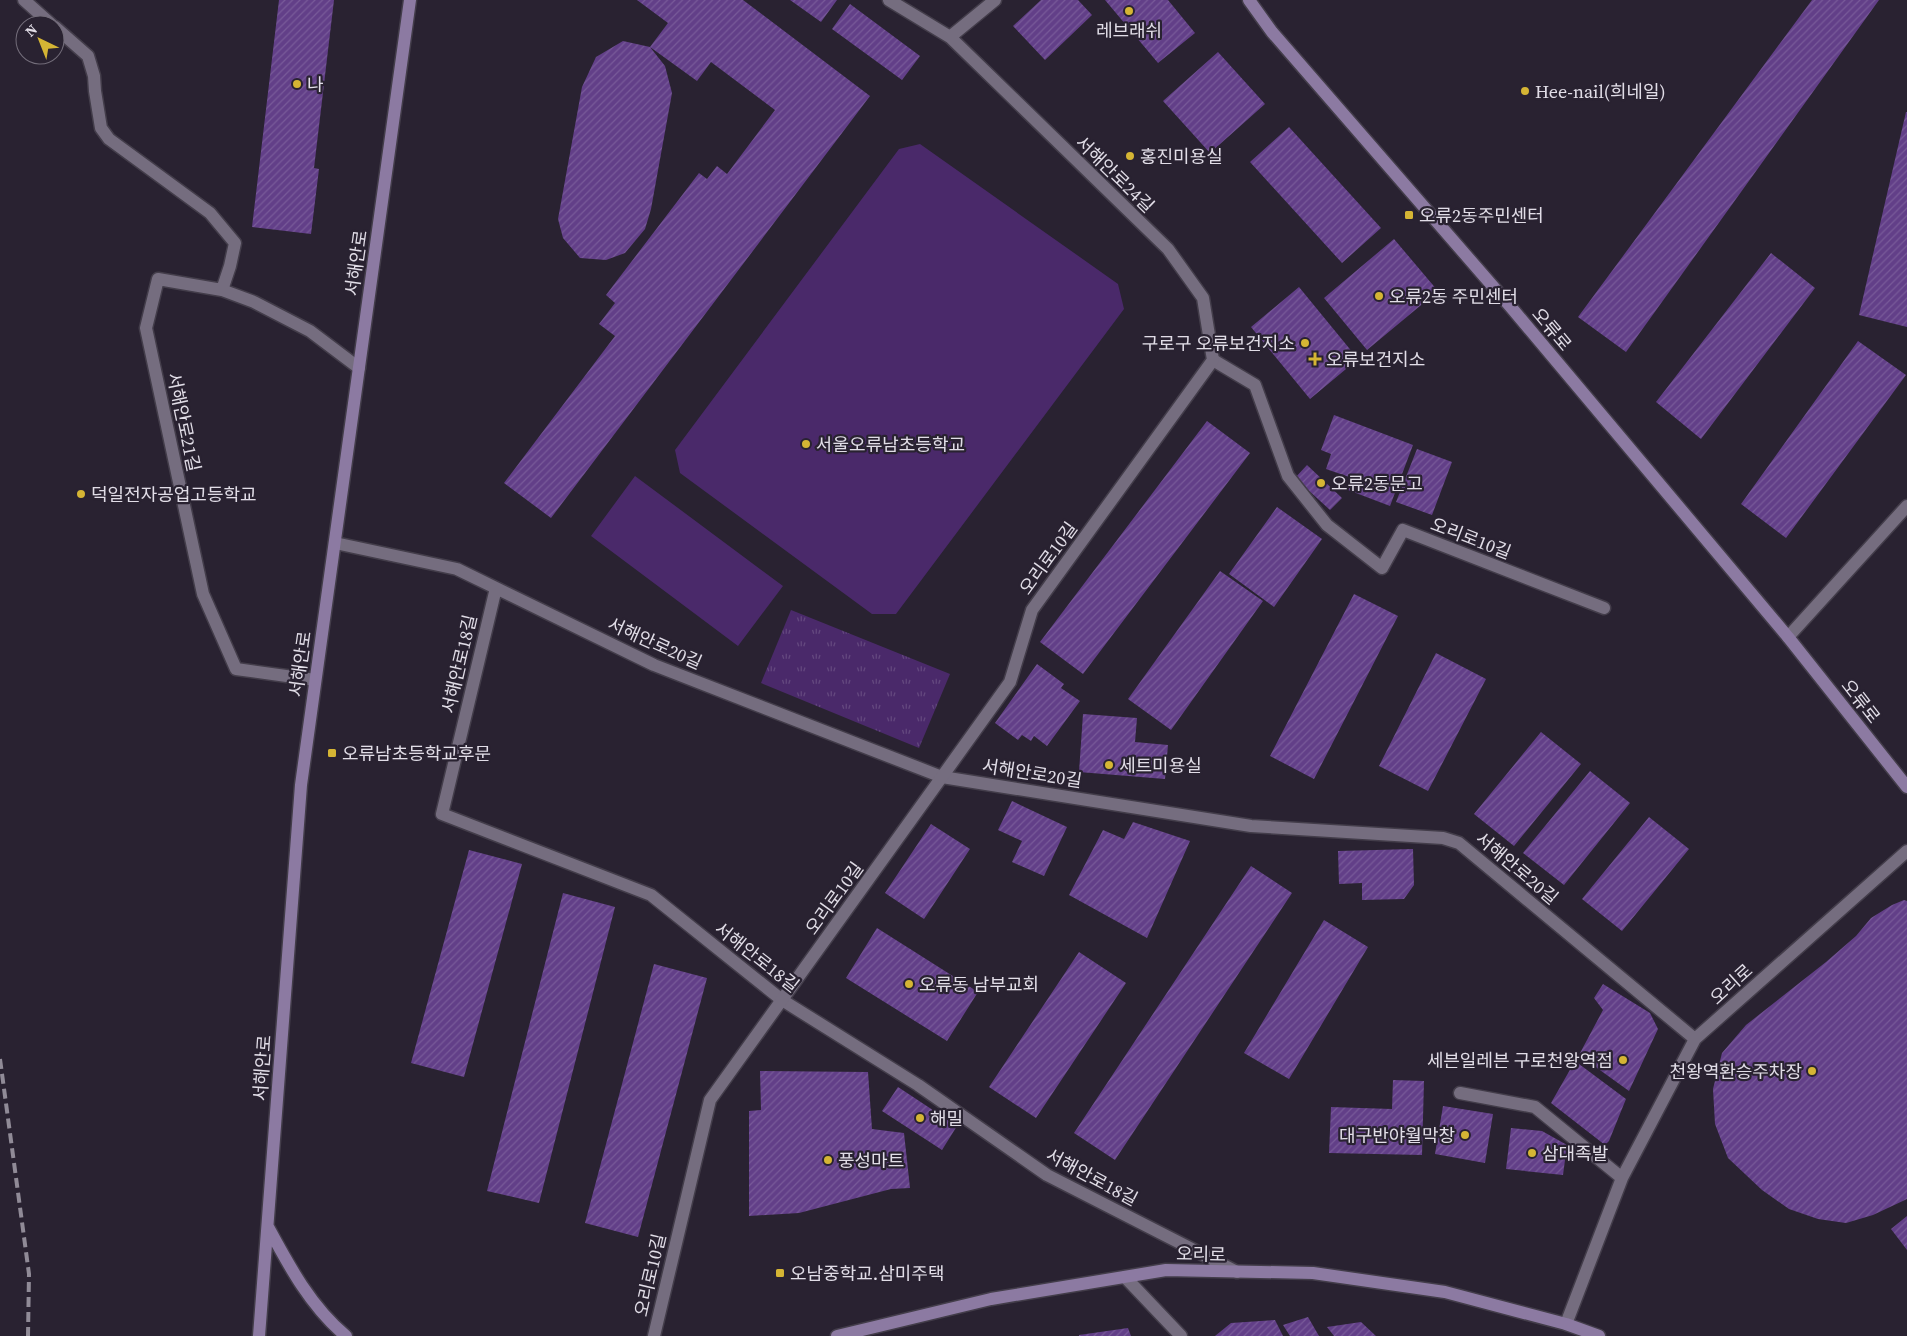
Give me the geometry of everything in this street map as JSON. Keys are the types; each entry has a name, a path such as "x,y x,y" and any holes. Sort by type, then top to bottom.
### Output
{"main road":[{"name":"서해안로","path":"259,1336 301,785 410,0"},
{"name":"오류로","path":"1249,0 1272,32 1510,306 1788,637 1907,788"},
{"path":"268,1227 299,1284 346,1336"},
{"name":"오리로","path":"837,1336 991,1299 1166,1270 1313,1273 1445,1292 1566,1324 1599,1336"}],"street":[{"path":"24,0 41,15"},
{"name":"서해안로24길","path":"889,0 950,37 1168,249 1203,298 1213,360"},
{"path":"950,37 995,0"},
{"path":"65,36 88,56 94,76 100,128 109,139 210,213 235,243 222,290"},
{"name":"서해안로21길","path":"315,680 236,669 203,594 146,328 158,279 222,290 254,302 310,331 359,368"},
{"name":"오리로10길","path":"654,1336 710,1100 1010,682 1032,610 1213,360 1255,385 1288,476 1328,525 1382,568 1402,530 1604,608"},
{"path":"1788,637 1907,506"},
{"name":"서해안로20길","path":"335,543 457,569 654,665 942,777 1251,826 1442,838 1459,843 1695,1040"},
{"name":"서해안로18길","path":"496,588 442,814 651,895 782,1000 918,1085 1047,1175 1237,1272"},
{"name":"오리로","path":"1566,1324 1622,1178 1695,1040 1907,851"},
{"path":"1460,1093 1535,1107 1622,1178"},
{"path":"1125,1277 1181,1336"}],"green space":[{"path":"920,144 1118,284 1124,309 896,614 872,614 680,473 675,450 899,149"},
{"path":"635,476 783,586 738,646 591,536"},
{"path":"791,610 950,674 919,748 761,683"}],"building":[{"name":"나","path":"279,0 334,0 314,168 319,169 311,234 252,227"},
{"path":"637,0 743,0 870,96 551,518 504,483 615,336 599,324 615,303 606,295 699,173 707,179 717,166 727,174 775,110 711,62 697,81 650,47 668,23"},
{"path":"790,0 837,0 821,22"},
{"path":"1041,0 1078,0 1092,15 1045,60 1013,26"},
{"path":"1105,0 1168,0 1195,33 1158,63"},
{"path":"1812,0 1879,0 1626,352 1578,317"},
{"path":"850,4 920,56 902,80 832,29"},
{"path":"623,41 650,47 665,66 672,93 651,209 645,229 625,253 606,260 580,258 563,238 558,219 582,87 596,57"},
{"path":"1218,52 1265,104 1210,153 1163,101"},
{"path":"1907,112 1907,327 1859,315"},
{"path":"1289,127 1381,228 1342,263 1250,162"},
{"path":"1394,239 1438,291 1367,350 1324,298"},
{"path":"1771,253 1815,288 1701,439 1656,402"},
{"name":"구로구 오류보건지소","path":"1299,287 1358,359 1310,399 1251,327"},
{"path":"1858,341 1906,375 1786,538 1741,504"},
{"path":"1334,415 1413,445 1390,506 1348,490 1352,478 1326,469 1331,454 1321,450"},
{"path":"1207,421 1250,453 1083,674 1040,642"},
{"path":"1417,449 1452,462 1432,515 1396,502"},
{"path":"1307,465 1342,498 1330,510 1295,478"},
{"path":"1277,507 1322,539 1274,607 1229,574"},
{"path":"1220,571 1263,601 1171,730 1128,699"},
{"path":"1354,594 1398,616 1314,779 1270,756"},
{"path":"1436,653 1486,679 1428,791 1379,766"},
{"path":"1037,664 1064,684 1061,688 1080,701 1047,746 1034,736 1031,741 1022,735 1018,740 995,723"},
{"path":"1083,714 1137,718 1135,742 1168,745 1165,779 1079,772"},
{"path":"1541,732 1581,764 1514,846 1474,814"},
{"path":"1590,771 1630,803 1564,885 1523,853"},
{"path":"1012,801 1067,827 1044,876 1012,862 1022,841 998,830"},
{"path":"1649,817 1689,849 1622,931 1582,899"},
{"path":"1133,822 1190,841 1147,938 1069,895 1103,830 1124,839"},
{"path":"931,824 970,849 924,919 885,893"},
{"path":"1413,849 1414,885 1404,899 1362,900 1362,883 1339,884 1338,851"},
{"path":"469,850 522,864 464,1077 411,1063"},
{"path":"1251,866 1292,893 1115,1160 1074,1133"},
{"path":"563,893 615,907 539,1203 487,1191"},
{"name":"천왕역환승주차장","path":"1904,900 1907,901 1907,1199 1873,1215 1846,1223 1818,1219 1789,1209 1762,1190 1728,1158 1715,1124 1713,1089 1722,1053 1746,1025 1826,962 1856,936 1871,918"},
{"path":"1324,920 1368,947 1289,1079 1244,1053"},
{"path":"877,928 978,992 947,1041 846,978"},
{"path":"1079,952 1126,983 1036,1118 989,1087"},
{"path":"654,964 707,978 638,1237 585,1223"},
{"path":"1603,984 1650,1013 1658,1029 1629,1091 1579,1055 1603,1010 1594,998"},
{"path":"1575,1061 1626,1099 1609,1141 1605,1145 1551,1103"},
{"name":"풍성마트","path":"760,1071 868,1072 872,1129 904,1133 910,1188 891,1189 799,1213 749,1216 749,1111 761,1110"},
{"path":"1393,1080 1424,1081 1422,1155 1329,1153 1331,1107 1392,1109"},
{"name":"해밀","path":"898,1087 957,1126 942,1150 882,1111"},
{"path":"1443,1106 1493,1114 1485,1163 1435,1154"},
{"path":"1511,1128 1542,1131 1567,1145 1563,1175 1506,1169"},
{"path":"1907,1216 1907,1250 1891,1229"},
{"path":"1308,1317 1319,1336 1290,1336 1283,1325"},
{"path":"1275,1320 1283,1336 1215,1336 1231,1323"},
{"path":"1361,1322 1376,1336 1334,1336 1327,1327"},
{"path":"1128,1328 1131,1336 1079,1336 1079,1335"}],"railway":[{"path":"0,1059 29,1274 28,1336"}],"place":[{"name":"레브래쉬","path":"1129,11"},
{"name":"나","path":"297,84"},
{"name":"Hee-nail(희네일)","path":"1525,91"},
{"name":"홍진미용실","path":"1130,156"},
{"name":"오류2동주민센터","path":"1409,215"},
{"name":"오류2동 주민센터","path":"1379,296"},
{"name":"구로구 오류보건지소","path":"1305,343"},
{"name":"오류보건지소","path":"1315,359"},
{"name":"서울오류남초등학교","path":"806,444"},
{"name":"오류2동문고","path":"1321,483"},
{"name":"덕일전자공업고등학교","path":"81,494"},
{"name":"오류남초등학교후문","path":"332,753"},
{"name":"세트미용실","path":"1109,765"},
{"name":"오류동 남부교회","path":"909,984"},
{"name":"세븐일레븐 구로천왕역점","path":"1623,1060"},
{"name":"천왕역환승주차장","path":"1812,1071"},
{"name":"해밀","path":"920,1118"},
{"name":"대구반야월막창","path":"1465,1135"},
{"name":"삼대족발","path":"1532,1153"},
{"name":"풍성마트","path":"828,1160"},
{"name":"오남중학교.삼미주택","path":"780,1273"}]}
